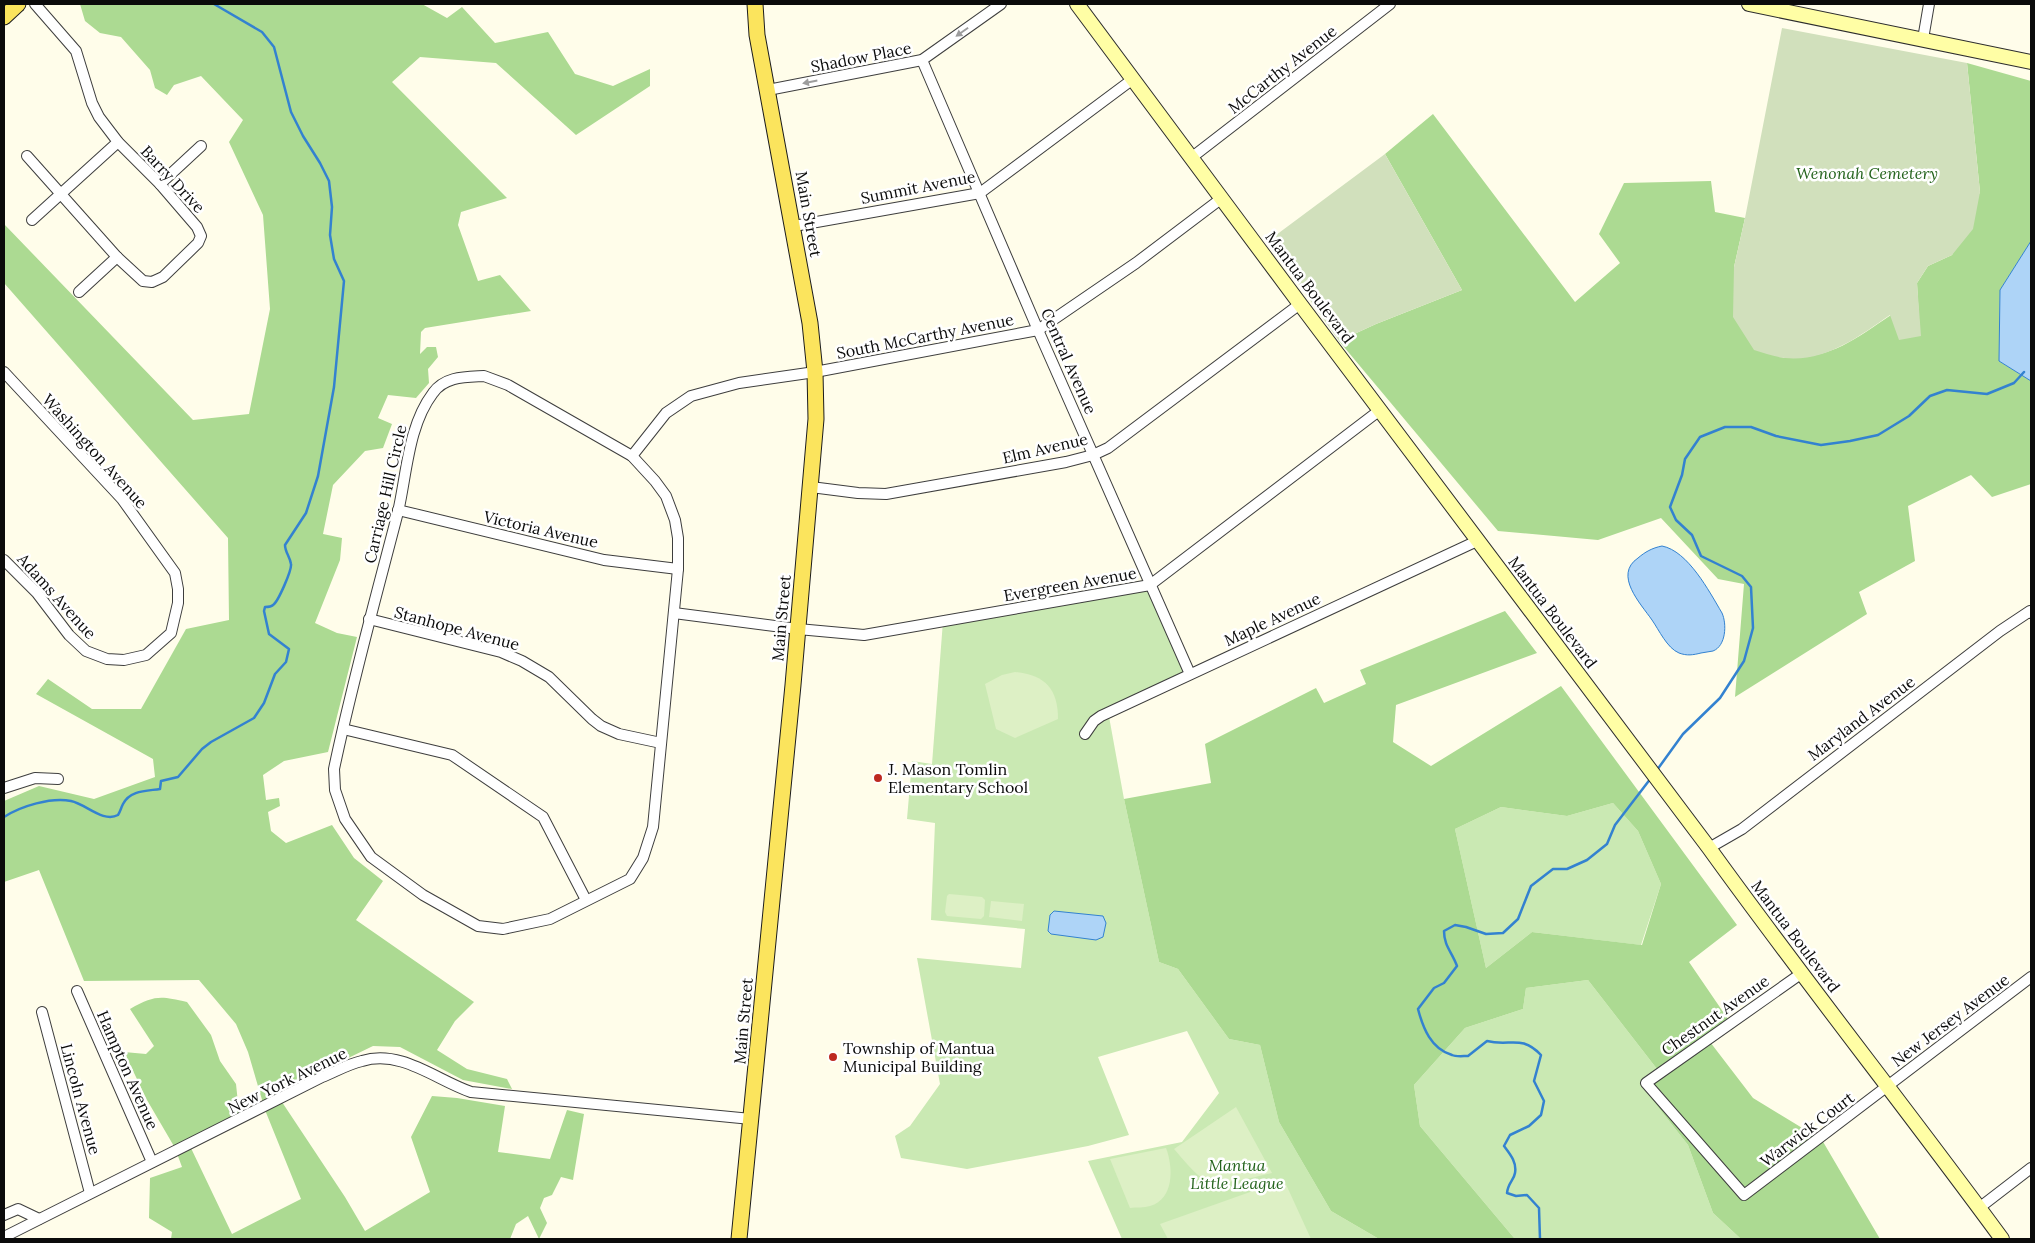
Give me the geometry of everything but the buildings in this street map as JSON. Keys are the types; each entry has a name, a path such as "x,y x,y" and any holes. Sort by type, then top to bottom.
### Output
{"main road":[{"path":"4,17 18,4"},
{"name":"Main Street","path":"739,1239 798,629 816,419 815,372 810,323 794,226 757,35 754,4"},
{"name":"Mantua Boulevard","path":"1077,4 1191,158 1216,202 1300,304 2002,1239"},
{"path":"1749,4 2031,62"}],"street":[{"name":"Barry Drive","path":"27,156 117,257 135,275 143,280 152,282 164,277 198,243 201,236 197,227 160,184 118,142 99,117 92,103 76,51 35,4"},
{"name":"Shadow Place","path":"768,90 922,60 1002,4"},
{"name":"McCarthy Avenue","path":"1191,158 1390,4"},
{"path":"1923,39 1929,4"},
{"name":"Central Avenue","path":"922,60 1038,330 1190,674"},
{"name":"Summit Avenue","path":"794,226 980,193 1133,79"},
{"path":"32,220 118,142"},
{"path":"160,184 200,146"},
{"name":"South McCarthy Avenue","path":"632,456 666,413 691,396 739,383 815,372 1038,330 1136,263 1216,202"},
{"path":"79,292 117,257"},
{"name":"Elm Avenue","path":"811,488 886,494 1066,462 1094,455 1108,448 1300,304"},
{"name":"Washington Avenue","path":"4,372 122,499 175,573 178,603 171,632 146,656"},
{"name":"Carriage Hill Circle","path":"484,376 508,385 632,456 666,496 675,520 678,538 678,568 653,827 643,858 630,879 550,918 503,929 478,926 423,895 371,857 345,818 335,790 334,769 369,620 398,510 417,421 433,391 454,377 484,376"},
{"name":"Evergreen Avenue","path":"674,613 855,635 879,634 1150,585 1380,410"},
{"name":"Victoria Avenue","path":"398,510 595,558 627,564 678,568"},
{"name":"Maple Avenue","path":"1085,734 1094,721 1101,716 1478,540"},
{"name":"Adams Avenue","path":"4,560 37,593 69,635 86,651 107,659 124,660 146,656"},
{"name":"Maryland Avenue","path":"1709,848 1742,829 1984,643 2031,612"},
{"name":"Stanhope Avenue","path":"369,620 501,652 522,661 549,677 592,719 602,726 619,734 661,743"},
{"path":"343,729 452,755 543,817 586,900"},
{"path":"4,788 35,778 58,778"},
{"name":"Chestnut Avenue","path":"1744,1195 1646,1083 1802,973"},
{"name":"New Jersey Avenue","path":"1888,1086 2031,976"},
{"name":"Hampton Avenue","path":"77,991 152,1162"},
{"name":"Lincoln Avenue","path":"42,1012 90,1193"},
{"name":"New York Avenue","path":"4,1237 322,1077 362,1061 381,1057 408,1063 454,1086 472,1092 751,1119"},
{"name":"Warwick Court","path":"1744,1195 1888,1086"},
{"path":"1979,1208 2031,1168"},
{"path":"4,1215 18,1209 39,1219"}],"green space":[{"path":"80,4 422,4 447,18 462,7 495,43 548,32 575,74 613,86 650,69 650,86 576,135 496,63 420,57 392,82 507,198 461,212 458,225 478,281 500,275 531,311 425,328 421,332 420,354 427,347 436,347 438,357 428,369 429,383 416,398 388,395 378,418 392,424 383,448 365,451 333,485 323,534 342,538 340,560 315,623 337,633 357,637 328,752 284,761 263,775 266,800 279,798 280,806 268,812 271,831 286,843 332,825 354,858 383,881 356,920 474,1002 455,1021 437,1050 467,1069 507,1079 512,1089 463,1080 400,1047 373,1046 276,1093 345,1197 365,1231 430,1192 411,1137 432,1096 505,1106 498,1152 550,1159 567,1110 584,1114 573,1180 561,1177 552,1195 544,1198 540,1208 547,1223 539,1239 528,1216 516,1224 510,1239 171,1239 172,1232 149,1218 150,1178 182,1167 175,1148 147,1100 124,1052 146,1054 154,1046 130,1009 152,999 164,998 187,1002 211,1035 220,1061 236,1084 240,1122 190,1146 232,1234 301,1199 265,1110 248,1052 236,1024 199,980 84,981 39,870 4,882 4,801 39,786 94,799 155,777 153,759 36,694 48,679 92,709 141,709 186,629 229,620 228,538 4,283 4,224 193,420 249,414 270,309 263,215 229,142 243,120 201,76 174,85 167,95 155,88 150,70 121,37 100,33 85,21"},
{"name":"Wenonah Cemetery","path":"1782,28 1967,63 1980,192 1973,229 1952,255 1928,266 1917,283 1921,336 1899,340 1890,315 1866,332 1828,352 1800,358 1785,358 1754,350 1733,317 1734,267"},
{"path":"1967,63 2031,81 2031,241 2000,290 1999,361 2031,381 2031,484 1992,497 1971,475 1908,506 1915,561 1859,592 1867,614 1735,697 1744,584 1718,579 1661,518 1598,540 1498,531 1339,341 1376,324 1462,290 1385,154 1433,114 1575,302 1620,263 1599,234 1624,183 1711,181 1715,212 1745,218 1734,267 1783,358 1815,355 1829,351 1853,340 1891,315 1920,336 1917,283 1928,266 1952,255 1980,192"},
{"path":"1385,154 1462,290 1376,324 1339,341 1268,241"},
{"name":"Mantua Little League","path":"1150,579 1188,671 1108,711 1124,799 1159,962 1178,969 1229,1039 1260,1045 1279,1122 1331,1211 1379,1239 1122,1239 1088,1161 1182,1142 1219,1093 1187,1031 1098,1057 1129,1135 1088,1146 967,1169 901,1158 895,1136 910,1126 940,1084 917,958 1021,968 1025,929 931,920 935,823 907,819 912,761 932,764 943,621"},
{"path":"1505,611 1537,653 1396,705 1393,742 1431,766 1561,686 1737,925 1689,962 1730,1022 1707,1038 1753,1098 1822,1140 1880,1239 1741,1239 1713,1213 1688,1145 1639,1083 1657,1069 1588,980 1526,988 1523,1009 1465,1028 1414,1085 1420,1126 1515,1239 1379,1239 1331,1211 1279,1122 1260,1045 1229,1039 1178,969 1159,962 1124,799 1211,783 1205,744 1316,688 1324,703 1366,684 1360,670","holes":["1613,803 1638,831 1661,884 1642,945 1532,932 1486,968 1455,829 1501,807 1567,816"]},
{"path":"1015,672 1034,676 1048,685 1056,699 1058,719 1015,738 996,729 985,684 1002,675"},
{"path":"1613,803 1638,831 1661,884 1641,945 1532,932 1486,968 1455,829 1501,807 1567,816"},
{"path":"949,894 982,897 985,900 984,916 981,919 947,916 945,912 947,896"},
{"path":"991,901 1024,904 1022,921 989,917"},
{"path":"1588,980 1657,1069 1639,1083 1688,1145 1713,1213 1741,1239 1515,1239 1420,1126 1414,1085 1465,1028 1523,1009 1526,988"},
{"name":"Mantua Little League","path":"1236,1107 1272,1173 1230,1182 1213,1183 1207,1181 1194,1171 1174,1149"},
{"path":"1166,1148 1171,1172 1168,1189 1164,1197 1150,1206 1130,1208 1110,1159"},
{"path":"1284,1180 1311,1239 1168,1239 1160,1224"}],"water":[{"path":"2031,241 2031,381 1999,361 2000,290"},
{"path":"1662,546 1672,549 1681,555 1697,573 1722,613 1725,623 1723,640 1713,651 1687,655 1675,651 1636,598 1629,581 1628,573 1631,565 1646,552"},
{"path":"1054,911 1103,916 1106,923 1103,937 1096,940 1051,934 1048,931 1050,915"}],"waterway":[{"path":"4,817 36,803 54,800 71,801 106,817 118,815 126,799 130,796 139,792 160,789 161,781 178,777 202,749 211,742 254,718 264,703 275,674 286,662 289,649 269,634 264,611 265,607 271,607 275,603 287,579 291,564 285,545 306,513 318,476 334,387 344,281 334,259 330,235 332,207 329,181 291,112 274,47 262,32 214,4"},
{"path":"1657,770 1683,734 1720,698 1744,661 1753,628 1751,587 1742,576 1701,556 1692,535 1676,520 1670,507 1682,475 1685,459 1700,437 1725,427 1751,427 1776,436 1821,445 1850,441 1878,435 1909,416 1930,396 1947,390 1987,394 2014,383 2024,372"},
{"path":"1540,1239 1539,1208 1527,1195 1516,1196 1507,1193 1514,1175 1515,1165 1504,1146 1510,1135 1529,1126 1541,1115 1544,1101 1534,1081 1541,1055 1534,1049 1521,1043 1487,1041 1468,1056 1454,1056 1433,1043 1425,1030 1418,1009 1434,988 1444,983 1457,966 1447,945 1444,931 1455,925 1486,934 1503,933 1518,919 1531,886 1553,869 1567,869 1587,860 1607,844 1615,825 1651,778"}],"place":[{"name":"J. Mason Tomlin Elementary School","path":"878,778"},
{"name":"Township of Mantua Municipal Building","path":"833,1057"}]}
